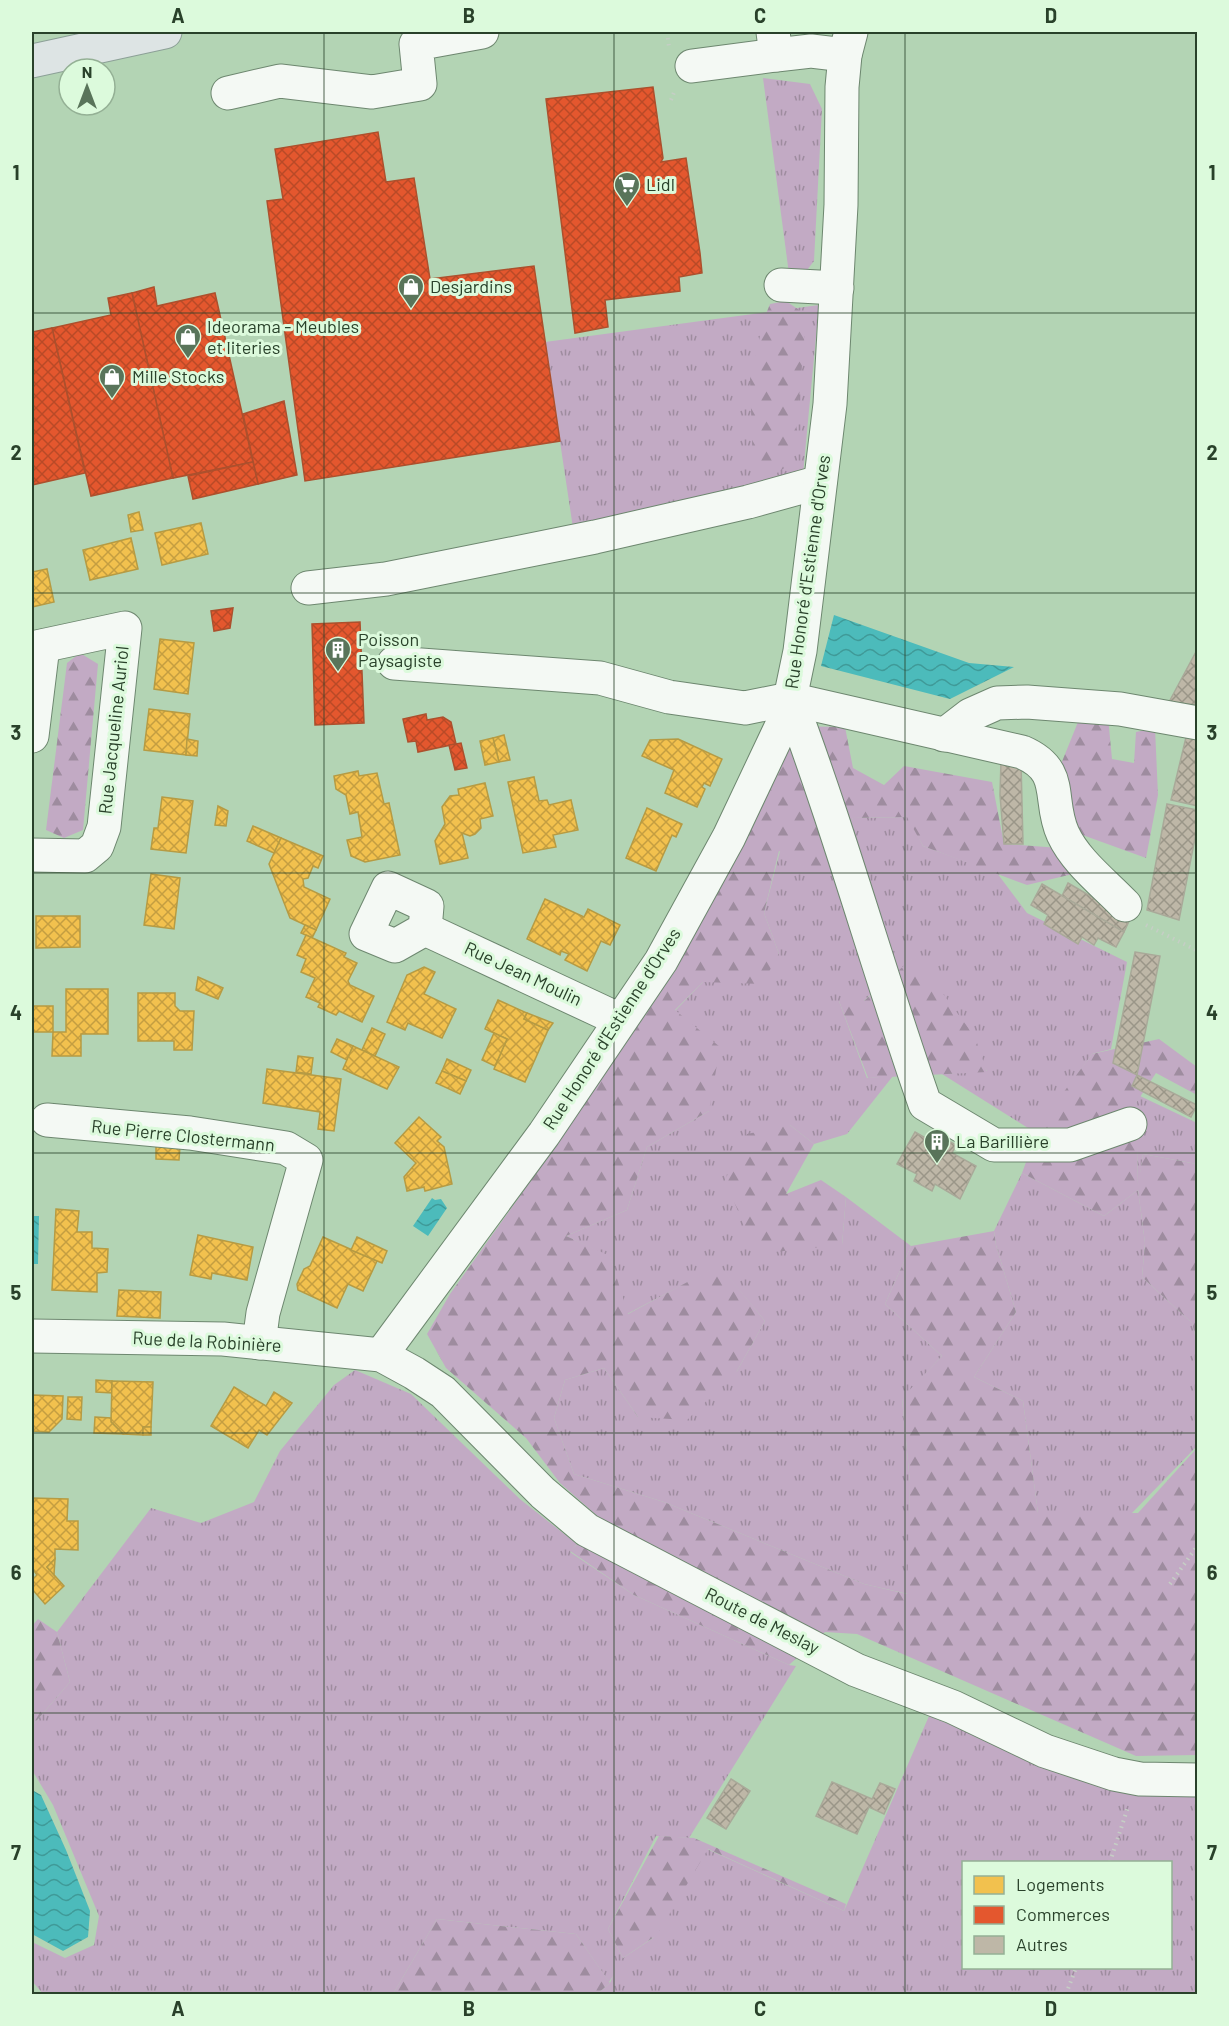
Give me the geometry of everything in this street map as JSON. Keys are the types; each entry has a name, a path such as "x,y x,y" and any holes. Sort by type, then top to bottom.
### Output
{"main road":[{"path":"32,61 165,32"}],"street":[{"path":"228,93 280,81 372,92 420,84 416,44 481,32"},
{"path":"692,66 774,43 811,51 848,43"},
{"name":"Rue Honoré d'Estienne d'Orves","path":"381,1355 544,1134 661,961 729,837 782,725 800,651 830,404 837,288 842,87 848,43"},
{"path":"781,285 837,288"},
{"path":"308,588 386,579 595,537 748,502 820,482"},
{"name":"Rue Jacqueline Auriol","path":"32,736 37,647 125,628 104,827 97,846 85,855 32,855"},
{"path":"394,663 600,678 669,697 745,708 790,699 1022,752 1037,759 1052,776 1054,801 1063,834 1078,857 1125,905"},
{"path":"790,699 821,781 896,1020 925,1104 994,1145 1070,1145 1130,1124"},
{"path":"945,735 970,715 997,703 1027,702 1120,709 1197,723"},
{"name":"Rue Jean Moulin","path":"425,928 620,1020"},
{"name":"Rue Pierre Clostermann","path":"47,1120 190,1133 286,1148 306,1160 262,1313 259,1343"},
{"name":"Rue de la Robinière","path":"32,1336 223,1339 381,1355"},
{"name":"Route de Meslay","path":"381,1355 414,1372 443,1392 543,1494 587,1530 856,1670 953,1707 1045,1751 1114,1774 1140,1779 1197,1780"}],"path":[{"path":"1125,905 1136,921 1197,951"},
{"path":"1170,1584 1197,1545"},
{"path":"1111,1861 1140,1779"},
{"path":"1066,1995 1076,1969"}],"green space":[{"path":"763,78 810,84 822,109 814,261 804,274 789,274"},
{"path":"786,301 802,312 806,322 793,462 777,473 753,470 750,379 764,319 770,304"},
{"path":"819,305 803,474 573,528 545,342"},
{"path":"80,653 98,664 83,830 64,838 46,830 67,663"},
{"path":"1080,717 1108,717 1112,759 1134,763 1136,732 1155,728 1158,795 1146,858 1077,833 1057,774"},
{"path":"788,726 845,727 853,768 884,785 904,766 992,782 1004,844 1060,848 1077,873 1027,885 923,846 907,817 853,818 825,881 779,851 764,913 779,954 762,984 703,982 675,1010 720,1047 709,1111 647,1147 627,1210 566,1236 610,1256 628,1314 719,1265 765,1321 737,1371 687,1420 638,1417 604,1368 565,1380 554,1418 574,1474 664,1502 864,1584 907,1594 910,1483 902,1398 942,1356 885,1304 911,1246 994,1231 1016,1312 974,1377 1023,1401 1038,1513 1138,1513 1197,1448 1197,1755 1136,1756 857,1634 825,1632 789,1665 634,1595 570,1551 603,1521 560,1483 526,1438 446,1368 427,1334 450,1294 562,1137 677,968"},
{"path":"908,817 923,846 997,873 1027,913 1127,962 1111,1049 1092,1054 1036,1133 942,1074 987,1071 915,957 894,975 846,832 853,818"},
{"path":"780,851 825,880 833,862 875,990 864,1001 839,1001 867,1078 893,1076 847,1134 814,1144 790,1125 725,1180 842,1245 846,1197 911,1246 885,1304 942,1356 902,1399 910,1483 908,1594 864,1584 664,1502 574,1474 554,1418 565,1380 604,1368 638,1417 737,1371 765,1321 719,1266 627,1314 610,1257 566,1236 627,1210 647,1147 709,1111 675,1011 703,982 779,954 764,913"},
{"path":"915,956 975,1037 987,1072 868,1078 839,1001 864,1001"},
{"path":"1159,1039 1197,1067 1197,1095 1156,1073 1136,1103 1138,1185 1143,1154 1197,1164 1197,1343 1192,1323 1142,1277 1145,1243 1138,1190 1104,1216 1022,1173 1040,1124 1092,1054"},
{"path":"1140,1096 1197,1123 1197,1164 1143,1154 1138,1190 1136,1103"},
{"path":"790,1125 814,1144 786,1194 821,1180 846,1197 842,1245 756,1254 725,1180 747,1134"},
{"path":"1022,1173 1104,1216 1138,1190 1145,1243 1142,1277 1192,1323 1197,1343 1197,1446 1132,1513 1038,1513 1023,1401 974,1377 1016,1312 994,1231"},
{"path":"355,1370 411,1394 521,1500 577,1544 570,1552 634,1595 789,1665 796,1666 689,1838 656,1836 608,1929 623,1958 653,1938 707,1849 844,1911 929,1716 1115,1790 1197,1793 1197,1994 597,1994 610,1983 613,1976 609,1982 576,1934 437,1919 393,1994 43,1994 32,1981 32,1942 65,1958 94,1945 99,1916 53,1805 32,1770 32,1726 70,1682 57,1632 151,1508 201,1523 254,1502 280,1451 334,1385"},
{"path":"38,1619 57,1632 70,1682 32,1726 32,1626"},
{"path":"659,1836 694,1838 846,1904 844,1911 708,1849 657,1935 623,1958 608,1929"},
{"path":"437,1919 576,1934 610,1983 597,1994 393,1994"}],"water":[{"path":"834,615 969,663 1014,667 950,699 821,666"},
{"path":"432,1198 441,1199 447,1208 428,1236 413,1226"},
{"path":"32,1216 39,1216 38,1264 32,1264"},
{"path":"32,1790 41,1795 90,1911 88,1937 63,1951 32,1934"}],"building: Logements":[{"path":"139,512 143,530 131,532 128,515"},
{"path":"201,523 208,554 162,565 155,533"},
{"path":"131,538 138,569 90,580 83,550"},
{"path":"47,569 54,602 32,607 32,572"},
{"path":"160,639 194,643 188,694 154,689"},
{"path":"149,709 190,714 186,755 144,750"},
{"path":"504,735 510,760 499,762 493,738"},
{"path":"493,738 499,762 485,765 480,741"},
{"path":"187,739 198,741 197,756 186,755"},
{"path":"678,739 722,759 710,786 704,783 702,787 705,789 697,807 665,793 674,770 642,756 650,740"},
{"path":"358,771 359,776 377,773 384,804 389,803 400,855 365,862 351,856 347,840 362,837 358,812 350,814 346,795 336,789 334,776"},
{"path":"534,777 539,801 547,800 549,805 571,800 578,830 553,835 556,847 523,853 508,782"},
{"path":"485,783 493,816 480,819 481,828 475,834 470,836 462,833 468,858 440,864 435,841 445,824 442,807 450,796 459,795 458,789"},
{"path":"162,797 193,801 186,853 151,849 154,828 158,828"},
{"path":"218,806 228,811 226,826 215,825"},
{"path":"647,808 682,824 676,837 672,835 656,871 626,858"},
{"path":"253,826 281,838 274,853 247,841"},
{"path":"281,838 323,856 318,868 313,866 308,878 303,879 304,887 330,899 316,930 290,918 269,864"},
{"path":"151,874 180,878 174,929 144,925"},
{"path":"545,899 584,917 588,909 620,925 610,945 601,941 587,971 565,960 569,954 561,951 560,955 527,939"},
{"path":"36,916 80,916 80,947 36,948"},
{"path":"305,925 316,930 312,938 301,933"},
{"path":"306,935 346,953 344,957 357,963 348,981 350,985 374,996 362,1022 339,1011 336,1015 318,1007 320,1003 306,997 315,978 301,972 306,959 297,955"},
{"path":"424,967 435,972 424,994 456,1009 442,1038 408,1023 405,1030 387,1022 407,975"},
{"path":"198,977 223,988 218,999 196,990"},
{"path":"66,989 108,989 108,1034 81,1034 81,1056 52,1056 53,1032 66,1032"},
{"path":"138,993 175,993 175,1006 180,1011 194,1011 192,1050 174,1050 174,1041 138,1041"},
{"path":"498,1000 527,1013 524,1019 548,1030 525,1082 494,1069 507,1039 485,1029"},
{"path":"32,1006 53,1006 53,1032 32,1032"},
{"path":"527,1013 553,1023 548,1030 524,1019"},
{"path":"372,1028 385,1034 375,1056 362,1050"},
{"path":"494,1033 507,1039 495,1066 482,1060"},
{"path":"337,1039 353,1046 347,1060 331,1052"},
{"path":"353,1046 399,1067 387,1089 343,1069"},
{"path":"298,1056 313,1058 311,1074 296,1072"},
{"path":"447,1059 471,1070 466,1081 442,1071"},
{"path":"267,1069 341,1079 334,1131 318,1129 320,1112 263,1103"},
{"path":"442,1071 466,1081 460,1094 436,1083"},
{"path":"419,1117 441,1137 437,1141 444,1147 452,1184 425,1191 424,1187 407,1191 404,1177 416,1163 395,1143"},
{"path":"156,1145 180,1146 179,1160 156,1159"},
{"path":"56,1209 79,1211 77,1232 92,1232 92,1248 108,1249 107,1272 97,1273 97,1292 52,1290"},
{"path":"198,1235 253,1247 247,1280 212,1273 211,1279 190,1275"},
{"path":"323,1237 377,1261 363,1291 348,1284 337,1308 298,1290 297,1284 304,1269 310,1266"},
{"path":"357,1237 387,1251 382,1263 351,1250"},
{"path":"119,1290 161,1292 160,1318 117,1316"},
{"path":"96,1380 112,1381 112,1393 96,1392"},
{"path":"112,1381 153,1382 151,1427 143,1427 143,1435 123,1434 111,1422"},
{"path":"234,1387 266,1406 274,1392 292,1403 267,1435 259,1430 248,1448 211,1426"},
{"path":"32,1395 63,1396 62,1419 49,1432 32,1431"},
{"path":"68,1397 82,1397 81,1420 67,1419"},
{"path":"95,1417 111,1418 111,1422 123,1434 94,1433"},
{"path":"143,1427 151,1427 151,1435 143,1435"},
{"path":"32,1498 68,1499 67,1521 78,1521 78,1550 55,1549 55,1559 47,1567 64,1586 45,1604 32,1589 32,1580 37,1575 32,1568"},
{"path":"55,1559 54,1575 47,1567"}],"building: Commerces":[{"name":"Lidl","path":"653,87 663,158 661,162 686,158 702,273 679,277 680,291 605,300 608,327 575,333 546,99"},
{"name":"Desjardins","path":"378,132 386,182 414,178 430,279 534,266 560,441 305,481 267,201 283,199 275,149"},
{"name":"Ideorama - Meubles et literies","path":"154,287 157,306 215,293 253,462 173,478 132,293"},
{"name":"Mille Stocks","path":"132,293 173,478 91,496 52,328 111,315 108,298"},
{"path":"52,328 85,473 32,485 32,332"},
{"path":"284,401 297,475 258,484 243,414"},
{"path":"253,462 258,484 193,499 188,476"},
{"path":"233,608 230,628 214,631 211,611"},
{"name":"Poisson Paysagiste","path":"360,622 364,723 315,725 312,624"},
{"path":"426,714 427,720 443,717 451,722 456,744 418,752 416,741 408,742 403,719"},
{"path":"461,743 467,768 455,770 449,745"}],"building: Autres":[{"path":"1198,648 1198,705 1169,702"},
{"path":"1188,729 1198,731 1198,806 1171,800"},
{"path":"1001,761 1021,762 1023,844 1004,844 1000,795"},
{"path":"1167,804 1198,810 1198,823 1179,920 1147,910"},
{"path":"1068,883 1130,919 1124,932 1062,896"},
{"path":"1042,884 1124,932 1116,947 1098,938 1094,945 1082,937 1078,944 1044,924 1048,915 1031,905"},
{"path":"1135,952 1160,956 1137,1075 1113,1063"},
{"path":"1137,1075 1197,1105 1191,1117 1132,1086"},
{"name":"La Barillière","path":"915,1132 934,1143 938,1135 956,1145 952,1153 976,1166 960,1199 935,1184 932,1191 914,1181 917,1174 897,1164"},
{"path":"731,1779 750,1791 726,1829 707,1818"},
{"path":"832,1782 872,1799 880,1783 895,1789 884,1814 869,1807 857,1834 816,1816"}],"place":[{"name":"Lidl","path":"627,208"},
{"name":"Desjardins","path":"411,310"},
{"name":"Ideorama - Meubles et literies","path":"188,360"},
{"name":"Mille Stocks","path":"112,400"},
{"name":"Poisson Paysagiste","path":"338,673"},
{"name":"La Barillière","path":"937,1165"}]}
